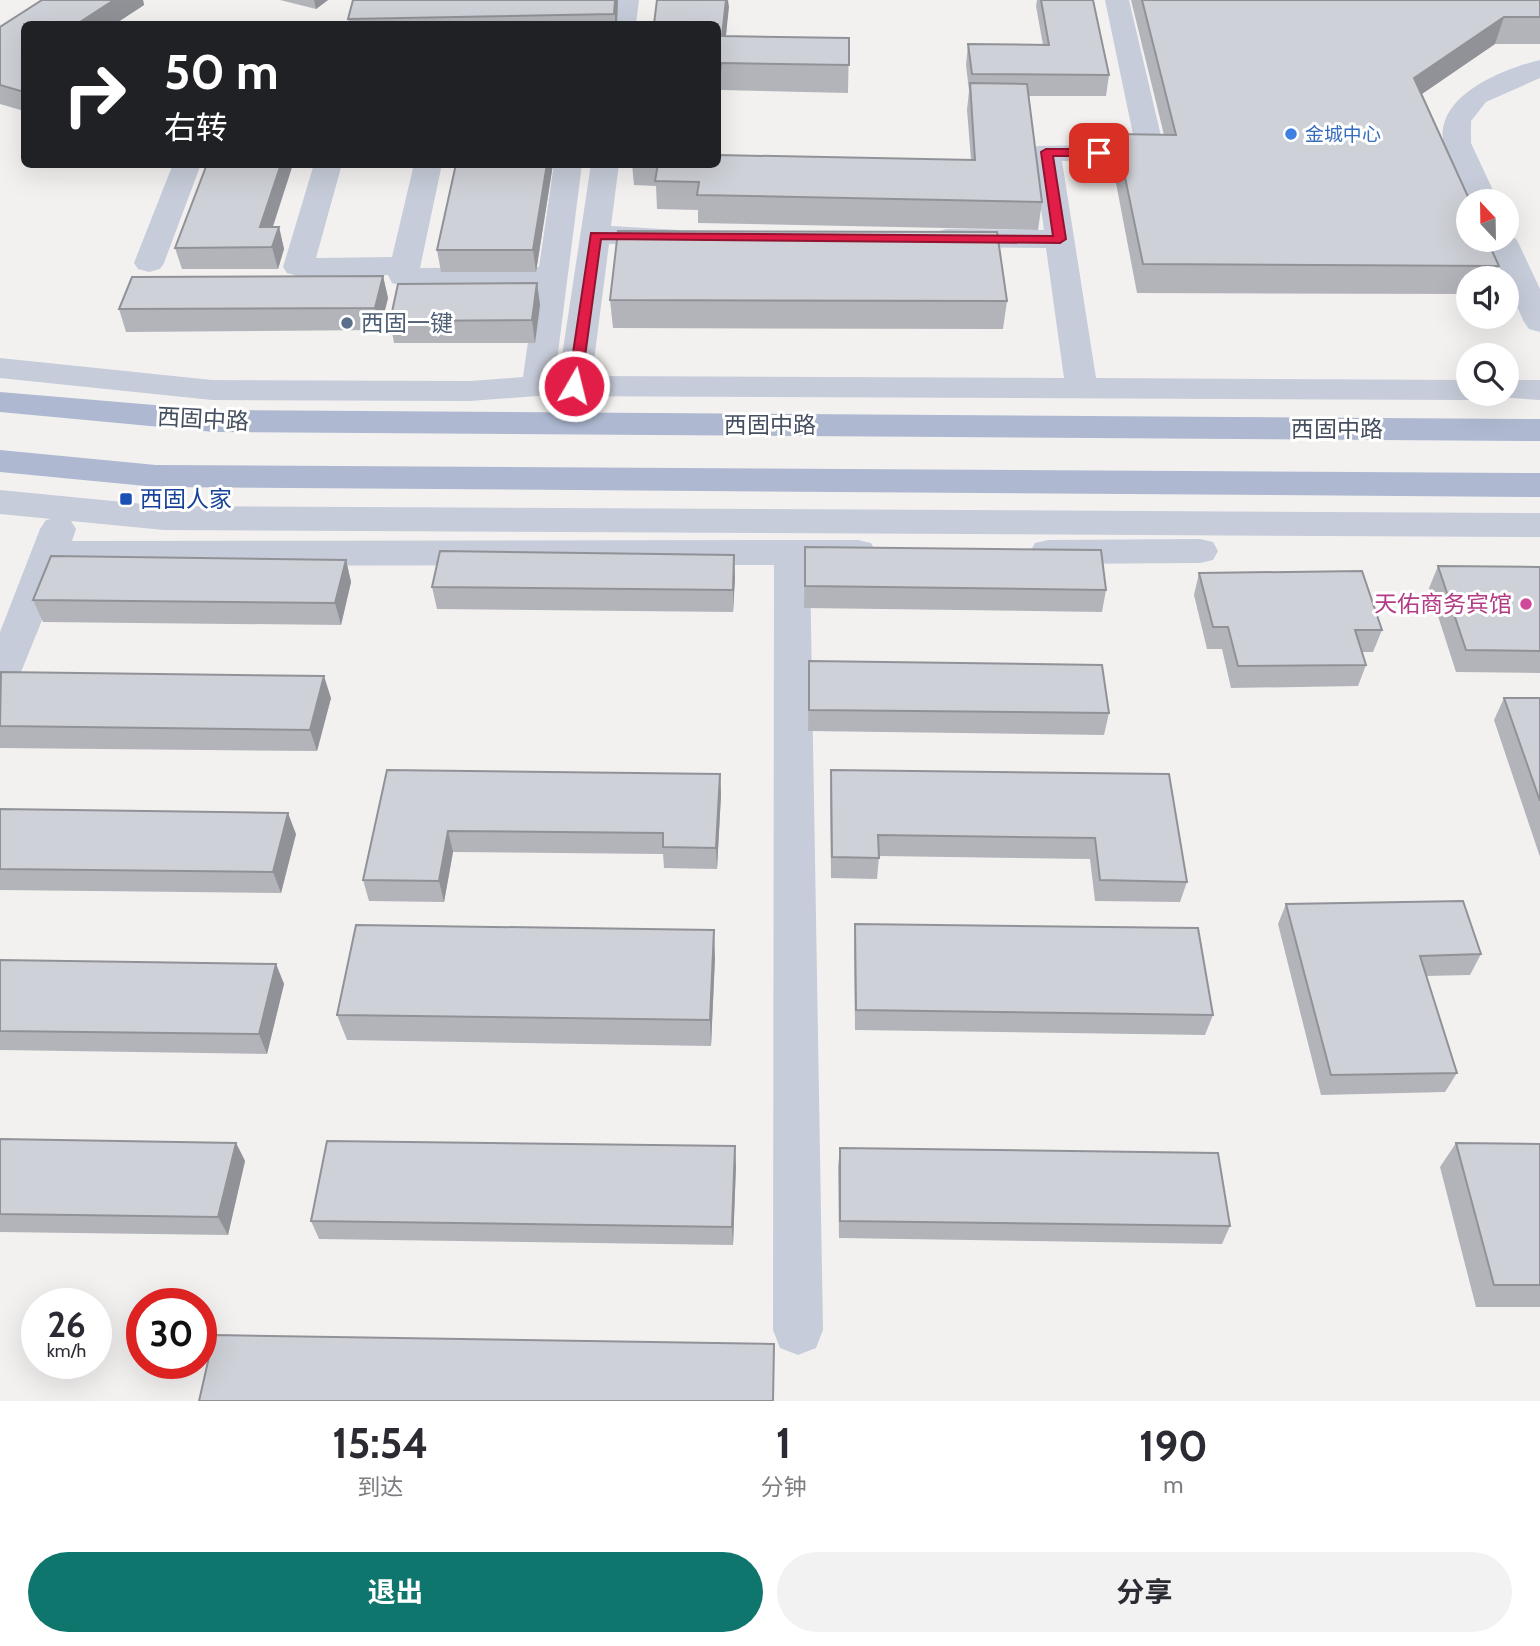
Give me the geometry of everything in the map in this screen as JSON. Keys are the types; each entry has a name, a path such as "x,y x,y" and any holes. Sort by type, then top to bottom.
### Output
{"main road":[{"name":"西固中路","path":"0,402 215,421 1540,430"},
{"path":"531,478 534,424"},
{"path":"0,461 156,476 1540,485"}],"street":[{"path":"624,21 627,0"},
{"path":"1082,390 1046,152 1151,153 1117,0"},
{"path":"1478,189 1457,143 1457,120 1478,96 1540,68"},
{"path":"149,263 185,168"},
{"path":"327,168 298,267 406,267"},
{"path":"427,168 404,277 553,276"},
{"path":"538,386 567,168"},
{"path":"574,386 604,168"},
{"path":"595,235 691,236"},
{"path":"923,238 1060,239"},
{"path":"1508,252 1540,322"},
{"path":"0,368 212,390 470,391 574,386 1456,390"},
{"path":"1519,390 1540,390"},
{"path":"0,502 164,518 1540,525"},
{"path":"0,520 58,527 51,554 0,677"},
{"path":"51,554 1200,551"},
{"path":"792,552 798,1330"}],"building":[{"path":"42,0 114,0 82,21 21,21 21,91 0,85 0,27"},
{"path":"353,0 615,0 614,14 348,19"},
{"path":"657,0 726,0 722,36 849,38 849,65 721,63 721,21 654,21"},
{"path":"1041,0 1093,0 1109,75 972,74 968,44 1049,45"},
{"name":"金城中心","path":"1142,0 1540,0 1540,17 1504,17 1414,78 1465,189 1456,189 1456,252 1493,252 1499,266 1143,264 1116,134 1176,135"},
{"path":"970,83 1027,84 1042,202 697,195 699,182 655,181 657,168 721,168 721,155 975,160"},
{"path":"205,168 280,168 260,227 279,227 272,247 175,248"},
{"path":"455,168 546,168 533,250 437,250"},
{"path":"618,231 997,232 1007,301 610,300"},
{"path":"383,276 375,308 119,309 132,277"},
{"path":"537,283 532,320 390,321 398,284"},
{"path":"805,547 1101,550 1106,590 805,586"},
{"path":"440,551 734,555 733,590 432,587"},
{"path":"51,556 346,560 335,603 33,600"},
{"path":"1438,566 1540,567 1540,651 1466,650"},
{"path":"1362,571 1382,630 1355,630 1366,665 1238,666 1228,627 1213,627 1199,573"},
{"path":"809,661 1102,665 1109,713 809,710"},
{"path":"1,672 324,676 310,730 0,726"},
{"path":"1504,698 1540,698 1540,801"},
{"path":"387,770 720,774 716,848 663,847 663,833 448,831 439,881 363,880"},
{"path":"831,770 1169,774 1187,882 1100,880 1095,838 878,835 879,858 832,857"},
{"path":"0,809 288,813 273,872 0,869"},
{"path":"1463,901 1481,954 1420,956 1457,1073 1331,1075 1286,904"},
{"path":"855,924 1198,928 1213,1015 856,1010"},
{"path":"356,925 714,930 710,1020 337,1015"},
{"path":"0,960 276,964 259,1034 0,1031"},
{"path":"0,1139 236,1143 218,1217 0,1214"},
{"path":"327,1141 735,1146 732,1227 311,1221"},
{"path":"1456,1143 1540,1144 1540,1285 1494,1285"},
{"path":"840,1148 1218,1153 1230,1226 840,1221"},
{"path":"217,1335 774,1344 773,1401 199,1401 204,1379 217,1379"}],"place":[{"name":"金城中心","path":"1291,134"},
{"name":"西固一键","path":"347,323"},
{"name":"西固人家","path":"126,499"},
{"name":"天佑商务宾馆","path":"1526,604"}],"route":[{"path":"574,386 595,235 1060,239 1046,152 1099,153"}]}
